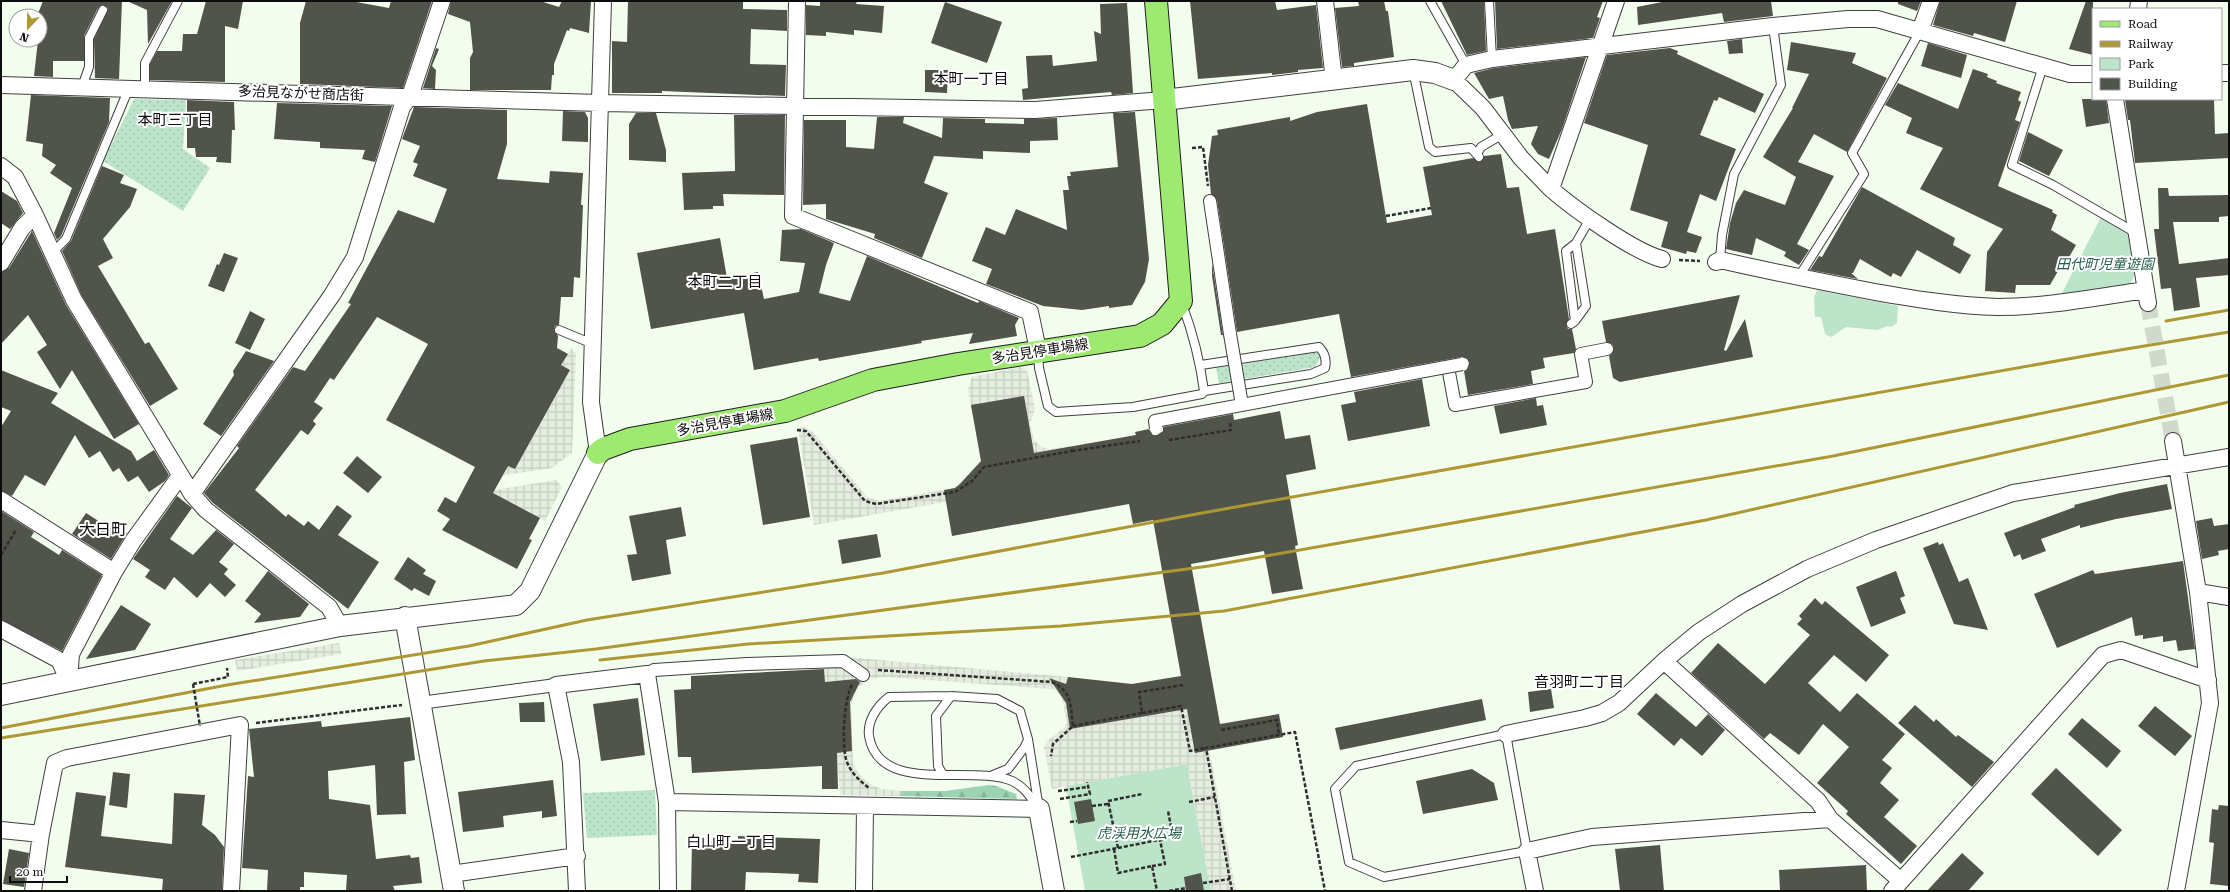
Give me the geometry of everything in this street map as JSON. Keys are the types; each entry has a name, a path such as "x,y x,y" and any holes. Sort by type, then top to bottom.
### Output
{"main road":[{"path":"1156,1 1181,301"},
{"name":"多治見停車場線","path":"598,453 602,449 630,439 785,411 872,380 1038,350 1140,336 1162,324 1181,301"}],"street":[{"path":"192,494 332,296 355,257 402,107 410,96 442,1"},
{"path":"1,695 132,666 340,626 405,617 516,605 533,585 598,453 591,402 602,1"},
{"path":"797,1 793,216 1030,312 1038,350"},
{"path":"1325,1 1334,81"},
{"path":"1550,189 1616,1"},
{"path":"1920,30 1931,1"},
{"path":"1454,80 1466,65 1492,59 1848,18 1877,19 1920,30 2070,74 2092,74"},
{"path":"1164,100 1334,81 1412,70 1435,73 1454,80 1483,108 1521,158 1550,189 1652,256 1662,259"},
{"name":"多治見ながせ商店街","path":"1,85 410,96 600,103 1035,110 1164,100"},
{"path":"1718,261 1798,278 1901,296 1997,307 2031,306 2147,297 2115,100"},
{"path":"1,166 15,177 35,215 74,300 192,494 206,510 330,607 340,626"},
{"path":"1210,201 1242,405"},
{"path":"1,263 22,228 35,215"},
{"path":"1448,367 1455,405 1586,382 1581,354 1607,349"},
{"path":"1156,428 1155,421 1462,364"},
{"path":"2172,441 2198,592 2210,703 2176,891"},
{"path":"1506,734 1585,718 1602,713 1619,703 1664,661 1699,632 1742,604 1807,569 1876,540 2013,492 2177,468 2229,458"},
{"path":"69,681 71,654 114,572 133,541 180,476"},
{"path":"1,500 114,572"},
{"path":"2198,592 2229,597"},
{"path":"405,617 453,882 577,856"},
{"path":"1,629 59,660 69,681"},
{"path":"1664,661 1818,801 1830,819 1896,886 2103,655 2121,650 2208,680"},
{"path":"420,703 646,674 654,670 747,664 843,661 864,675"},
{"path":"646,674 667,802 668,891"},
{"path":"556,685 571,762 577,856 577,891"},
{"path":"33,891 41,834 55,763 68,758 240,725 231,891"},
{"path":"667,802 1039,809 1054,891"},
{"path":"864,891 865,806"},
{"path":"1535,891 1527,851 1592,837 1830,819"},
{"path":"1,830 41,834"}],"lane":[{"path":"52,253 66,239 137,89 145,63 178,1"},
{"path":"1430,1 1466,65"},
{"path":"1489,1 1492,59"},
{"path":"82,87 89,67 89,38 102,10"},
{"path":"1718,261 1734,174 1781,85 1773,26"},
{"path":"1798,278 1864,174 1852,153 1920,30"},
{"path":"2043,66 2012,165 2053,185 2136,233"},
{"path":"1412,70 1429,146 1435,152 1470,148 1478,156 1482,147 1503,134"},
{"path":"1573,322 1586,306 1576,243 1591,217"},
{"path":"1181,301 1196,341 1201,365 1204,392"},
{"path":"559,330 592,344"},
{"path":"1038,350 1039,368 1048,406 1056,412 1132,407 1188,398 1204,392 1311,374 1325,368 1326,362 1324,352 1319,347 1201,365"},
{"path":"943,775 938,766 936,716 951,696"},
{"path":"951,696 997,699 1012,706 1020,711 1028,739 1039,809 1024,787 1012,781 993,776 904,773 881,760 871,746 868,730 872,716 881,703 889,697 951,696"},
{"path":"1506,734 1527,851 1384,877 1349,862 1335,789 1356,766 1506,734"},
{"path":"993,776 1008,769 1024,748 1028,739"}],"path":[{"path":"1192,148 1203,147 1210,201"},
{"path":"1386,216 1431,208"},
{"path":"1662,259 1718,261"},
{"path":"1169,440 1231,430 1229,415"},
{"path":"797,430 806,431 865,501 876,504 955,492 972,481 984,467 1072,450 1140,441"},
{"path":"1,555 24,515"},
{"path":"200,726 193,684 228,677"},
{"path":"1142,714 1139,692 1183,685"},
{"path":"240,725 420,703"},
{"path":"1073,726 1181,706 1190,751 1296,732 1325,891"},
{"path":"1221,730 1277,720 1280,735"},
{"path":"1206,748 1232,891"},
{"path":"1060,799 1090,794 1087,782"},
{"path":"1058,791 1088,787"},
{"path":"1092,806 1108,804 1108,801 1142,794"},
{"path":"1081,796 1082,800"},
{"path":"1189,802 1215,797"},
{"path":"1108,804 1118,848"},
{"path":"1071,857 1173,837 1168,811"},
{"path":"1070,822 1077,821"},
{"path":"1114,849 1118,873 1165,864 1160,840"},
{"path":"1152,866 1156,891"},
{"path":"1203,883 1230,879"},
{"path":"1169,891 1186,888"}],"green space":[{"path":"134,99 186,100 183,149 210,168 183,211 103,161"},
{"name":"田代町児童遊園","path":"2101,217 2128,234 2134,276 2128,288 2061,295"},
{"path":"1817,290 1898,306 1897,323 1891,327 1888,326 1877,330 1846,327 1831,337 1825,334 1821,317 1815,317 1814,297"},
{"path":"1317,353 1320,358 1315,367 1219,383 1216,368"},
{"name":"虎渓用水広場","path":"1187,764 1211,891 1085,891 1066,786"},
{"path":"989,785 996,786 1016,794 1017,799 901,796 901,791 945,791"},
{"path":"655,790 657,835 587,838 583,793"}],"shaded area":[{"path":"571,348 576,354 572,453 552,468 486,478 508,466 515,469 570,371 561,365"},
{"path":"1020,367 1027,370 1035,409 1030,424 1034,440 1041,447 1050,449 1071,446 1077,479 814,525 798,428 804,427 813,432 867,497 879,501 955,488 981,461 968,390 972,377"},
{"path":"556,480 562,487 545,521 493,494 482,492"},
{"path":"339,643 341,654 237,671 235,660"},
{"path":"823,657 858,658 1068,677 1066,683 1082,689 1185,699 1209,748 1236,891 1211,891 1187,764 1052,789 1044,747 1047,741 1064,728 1067,723 1062,698 1057,691 1052,689 885,677 870,679 858,687 851,704 853,763 859,774 868,783 881,789 901,791 901,796 840,795 831,681 825,682"}],"building":[{"path":"43,1 122,1 119,79 95,78 94,39 108,10 107,7 103,5 98,8 84,36 84,61 53,61 53,77 34,76 37,48 48,48 48,8 40,8"},
{"path":"127,1 172,1 148,44 147,10"},
{"path":"206,1 243,1 238,29 225,26 225,82 150,80 150,64 157,51 182,51 183,34 197,34"},
{"path":"306,1 351,1 389,8 391,1 432,1 403,88 300,84 300,23"},
{"path":"451,1 540,1 559,7 562,1 591,1 589,33 570,28 569,31 567,30 554,64 554,75 552,75 551,90 470,90 470,58 473,52 470,22 448,14"},
{"path":"628,1 743,1 743,9 787,10 787,31 751,29 750,64 786,65 785,96 662,91 662,93 612,93 612,41 627,42"},
{"path":"820,1 857,1 856,4 884,6 882,33 854,30 854,35 826,32 826,36 806,35 806,5 820,6"},
{"path":"1190,1 1275,1 1277,10 1316,5 1323,68 1298,70 1298,72 1272,75 1272,73 1198,79"},
{"path":"1358,1 1384,1 1386,11 1388,11 1394,57 1354,63 1354,66 1342,67 1335,8 1359,6"},
{"path":"1441,1 1484,1 1486,51 1467,55"},
{"path":"1495,1 1603,1 1597,17 1600,18 1593,38 1497,49"},
{"path":"1667,1 1771,1 1773,16 1724,22 1722,13 1638,25 1637,7"},
{"path":"1898,1 1921,1 1917,11 1898,4"},
{"path":"1940,1 2017,1 2005,42 1974,33 1973,36 1933,25"},
{"path":"2086,1 2093,1 2092,55 2069,49"},
{"path":"945,2 1002,22 987,63 931,43"},
{"path":"1127,3 1133,93 1112,95 1111,92 1023,100 1022,89 1028,88 1026,56 1052,55 1053,66 1097,61 1094,31 1101,34 1100,4"},
{"path":"1742,39 1743,53 1729,54 1727,41"},
{"path":"1791,42 1856,53 1852,63 1887,78 1847,152 1814,134 1798,162 1834,176 1797,244 1809,250 1799,265 1784,256 1786,252 1756,238 1752,255 1726,249 1730,223 1736,203 1744,190 1785,205 1796,177 1763,157 1793,108 1809,74 1787,70"},
{"path":"1928,43 1967,55 1961,78 1921,66"},
{"path":"436,48 439,49 432,66 436,70 435,89 423,88"},
{"path":"1670,48 1678,51 1677,54 1764,94 1755,113 1719,97 1717,101 1714,100 1700,135 1736,149 1716,201 1700,194 1687,232 1702,237 1696,253 1687,251 1686,254 1661,247 1668,222 1630,210 1648,145 1584,123 1607,55"},
{"path":"1586,57 1562,129 1549,159 1538,154 1531,144 1538,126 1512,129 1508,120 1503,96 1489,99 1474,73 1494,68"},
{"path":"1973,69 1988,74 1987,77 1997,81 1996,83 2021,92 2018,100 2021,102 2015,120 2020,122 1998,186 2053,210 2052,212 2057,215 2051,230 2076,245 2068,259 2066,257 2050,285 2016,285 2015,293 1985,291 1987,252 2003,229 1920,189 1943,148 1906,133 1912,118 1885,105 1898,83 1958,109"},
{"path":"925,70 948,70 947,93 925,92"},
{"path":"31,95 110,98 109,122 61,236 57,240 54,233 72,188 50,173 56,165 42,156 43,144 26,141"},
{"path":"2082,99 2106,100 2109,123 2086,127"},
{"path":"187,100 234,102 235,130 232,130 231,163 216,162 217,157 196,157 195,148 187,148"},
{"path":"2125,100 2214,100 2215,134 2229,133 2229,158 2135,163 2130,120 2128,120"},
{"path":"277,103 392,106 375,162 362,159 365,150 320,148 320,142 274,139"},
{"path":"1367,104 1387,223 1432,215 1423,167 1473,158 1480,162 1484,156 1501,154 1507,188 1519,187 1527,234 1555,229 1569,319 1566,325 1568,329 1572,329 1576,349 1574,353 1543,358 1545,368 1531,371 1533,384 1468,395 1464,371 1467,369 1469,363 1467,359 1461,357 1351,377 1339,314 1237,332 1217,200 1211,194 1208,165 1212,136 1218,135 1217,130 1290,117 1290,121 1317,112"},
{"path":"414,107 507,110 507,144 497,179 549,183 550,171 583,173 580,278 574,277 573,297 561,297 559,325 555,326 554,330 558,336 557,348 568,354 561,365 570,370 515,469 508,466 493,493 540,518 529,539 532,540 517,569 442,530 450,519 437,511 445,497 456,503 475,467 386,420 428,344 377,317 334,380 330,378 314,402 323,408 313,421 316,424 308,435 301,430 255,490 286,517 288,514 304,526 308,521 319,530 337,505 352,516 338,535 379,562 348,609 213,503 204,493 239,448 237,446 293,367 305,371 351,304 348,303 398,210 434,223 447,189 413,176 418,164 413,162 420,146 402,139"},
{"path":"563,111 585,112 588,118 588,142 562,141"},
{"path":"1135,112 1149,259 1145,282 1132,305 1109,308 1109,306 1082,310 1043,306 986,284 992,269 972,261 986,227 1005,235 1016,209 1067,230 1063,190 1069,190 1067,176 1071,176 1070,172 1118,167 1113,113"},
{"path":"636,113 656,113 666,150 666,162 629,160 629,124"},
{"path":"734,115 785,115 784,195 723,194 724,206 713,206 713,209 684,210 682,173 735,171"},
{"path":"877,117 904,117 903,123 942,138 943,118 985,119 985,123 1024,124 1024,119 1057,118 1058,140 1030,141 1030,153 983,151 983,159 934,156 924,183 948,193 922,258 874,238 875,234 826,219 826,204 803,205 804,120 846,120 846,147 874,149"},
{"path":"2028,132 2063,150 2049,176 2019,161"},
{"path":"102,166 124,175 120,183 137,189 130,207 103,239 113,258 98,266 145,344 149,342 178,389 150,406 82,296 62,251 71,241"},
{"path":"1862,187 1955,238 1953,245 1971,255 1960,274 1917,250 1901,277 1893,273 1891,277 1860,259 1853,273 1851,273 1858,279 1810,270 1819,256 1822,257"},
{"path":"2158,188 2168,188 2169,196 2229,195 2229,216 2219,217 2219,222 2173,222 2179,264 2229,258 2229,275 2196,278 2200,307 2174,311 2171,288 2161,289 2154,229 2159,229"},
{"path":"1,191 17,201 23,213 10,229 1,223"},
{"path":"801,229 834,243 826,265 819,293 850,301 867,256 978,303 979,301 1019,318 1015,325 1017,336 969,344 973,333 921,341 922,343 819,361 818,358 754,370 744,313 651,329 637,253 720,238 727,278 758,272 764,299 799,292 805,263 780,261 782,230"},
{"path":"32,231 66,305 139,424 114,439 72,370 60,389 37,352 47,345 28,315 1,344 1,272 9,268"},
{"path":"224,253 238,258 224,292 208,286 217,264 219,265"},
{"path":"1212,263 1223,335 1221,335 1212,276"},
{"path":"1740,295 1724,350 1726,351 1745,319 1753,357 1620,382 1613,378 1609,356 1612,354 1614,348 1612,344 1606,342 1602,321"},
{"path":"250,311 265,319 250,350 235,343"},
{"path":"246,351 274,361 221,436 203,424 234,375 233,371"},
{"path":"1,370 58,393 51,403 131,451 137,461 154,450 169,475 165,481 149,492 138,476 128,482 119,468 113,472 100,451 89,458 75,435 45,486 25,475 12,496 1,491 1,427 11,411 1,407"},
{"path":"1422,379 1430,426 1348,441 1341,405 1356,402 1354,392"},
{"path":"1024,396 1034,453 1136,435 1135,432 1149,429 1153,435 1157,435 1163,431 1163,427 1233,414 1234,420 1280,411 1285,439 1310,435 1316,469 1286,475 1298,545 1295,546 1303,589 1272,594 1264,551 1191,564 1220,724 1279,714 1283,737 1195,753 1187,709 1070,729 1066,703 1049,678 1066,684 1068,677 1132,684 1181,676 1153,520 1133,524 1129,504 952,536 944,490 955,488 981,461 971,405"},
{"path":"1536,398 1537,406 1543,405 1547,425 1500,434 1494,406"},
{"path":"797,437 810,517 763,525 750,445"},
{"path":"357,456 382,477 368,493 343,473"},
{"path":"2167,484 2172,509 2116,519 2080,528 2080,525 2041,539 2046,551 2022,560 2020,554 2014,557 2004,533 2075,507 2074,505 2120,493"},
{"path":"177,496 192,508 170,539 193,555 216,530 234,544 219,562 228,569 224,574 236,585 225,597 210,583 197,598 174,577 165,590 145,577 150,570 133,559"},
{"path":"681,507 686,536 666,540 671,574 632,581 627,555 637,554 629,516"},
{"path":"1,511 34,532 31,537 59,555 62,550 102,575 62,651 1,620"},
{"path":"86,513 111,529 114,525 127,533 111,559 72,534"},
{"path":"2212,518 2214,526 2229,524 2229,549 2218,551 2219,555 2202,559 2196,521"},
{"path":"877,534 881,557 842,564 838,540"},
{"path":"1938,542 1939,545 1943,543 1959,582 1968,578 1988,630 1954,624 1923,548"},
{"path":"408,557 426,570 423,574 436,581 429,596 414,588 412,591 394,579"},
{"path":"2183,561 2195,649 2178,651 2176,640 2163,642 2163,636 2143,639 2143,635 2135,636 2132,617 2057,648 2034,594 2093,570 2095,574"},
{"path":"268,571 309,604 300,617 254,623 261,614 245,601"},
{"path":"1896,571 1905,596 1900,598 1906,613 1871,627 1856,587"},
{"path":"1815,598 1822,605 1825,601 1889,655 1866,682 1834,655 1808,683 1840,712 1857,693 1905,734 1882,760 1892,768 1880,783 1899,800 1884,817 1917,846 1901,864 1846,814 1848,811 1817,783 1849,747 1823,724 1799,755 1770,733 1764,739 1691,673 1718,643 1765,684 1810,635 1797,624 1802,619 1799,616"},
{"path":"121,605 151,624 135,650 86,659"},
{"path":"824,669 825,682 856,679 860,682 850,702 852,751 837,753 838,789 822,789 822,766 692,773 691,757 678,757 674,690 691,689 691,676"},
{"path":"1551,689 1554,708 1530,712 1528,692"},
{"path":"1656,693 1696,727 1708,714 1725,730 1702,756 1681,738 1674,746 1637,714"},
{"path":"638,698 645,755 601,761 593,704"},
{"path":"1482,699 1486,720 1340,750 1335,728"},
{"path":"544,702 545,722 520,722 519,703"},
{"path":"1915,705 1934,722 1936,719 1956,737 1958,735 1994,762 1972,787 1898,723"},
{"path":"2155,706 2192,736 2175,756 2138,726"},
{"path":"410,717 415,760 404,762 406,814 377,815 375,765 328,771 329,799 370,805 376,859 410,855 411,858 419,857 422,883 393,886 395,891 346,891 347,875 304,872 304,887 300,887 300,891 267,891 268,870 242,868 248,776 254,777 249,729 321,721 322,727"},
{"path":"2082,718 2121,751 2107,768 2068,734"},
{"path":"2056,768 2122,830 2098,856 2031,794"},
{"path":"1472,769 1494,783 1498,800 1423,814 1416,781"},
{"path":"113,772 130,774 127,808 109,805"},
{"path":"553,780 557,816 542,818 542,811 503,816 504,827 463,832 458,792"},
{"path":"76,792 106,796 101,836 172,844 174,793 205,795 202,825 215,835 224,847 222,891 162,891 163,879 65,867"},
{"path":"1091,799 1095,821 1078,824 1074,802"},
{"path":"2219,805 2229,806 2229,886 2210,884 2214,843 2209,842 2212,809 2218,810"},
{"path":"738,836 820,839 818,883 798,882 799,874 746,872 745,891 691,891 692,841 738,841"},
{"path":"1660,845 1664,891 1620,891 1615,849"},
{"path":"9,849 29,853 24,887 3,884"},
{"path":"1962,853 1984,873 1968,891 1927,891"},
{"path":"1866,865 1867,891 1780,891 1779,870"},
{"path":"1201,873 1204,891 1186,891 1184,877"}],"tunnel":[{"path":"2148,303 2173,441"}],"railway":[{"path":"2166,321 2229,310"},
{"path":"1,728 227,685 469,646 587,620 883,573 1202,513 2096,354 2229,332"},
{"path":"1,738 484,661 596,649 1209,566 1833,456 2229,375"},
{"path":"600,660 748,644 1061,626 1224,611 1706,520 2229,402"}],"district":[{"name":"本町一丁目","path":"971,79"},
{"name":"本町三丁目","path":"175,120"},
{"name":"本町二丁目","path":"725,282"},
{"name":"大日町","path":"103,529"},
{"name":"音羽町二丁目","path":"1579,682"},
{"name":"白山町一丁目","path":"731,842"}]}
